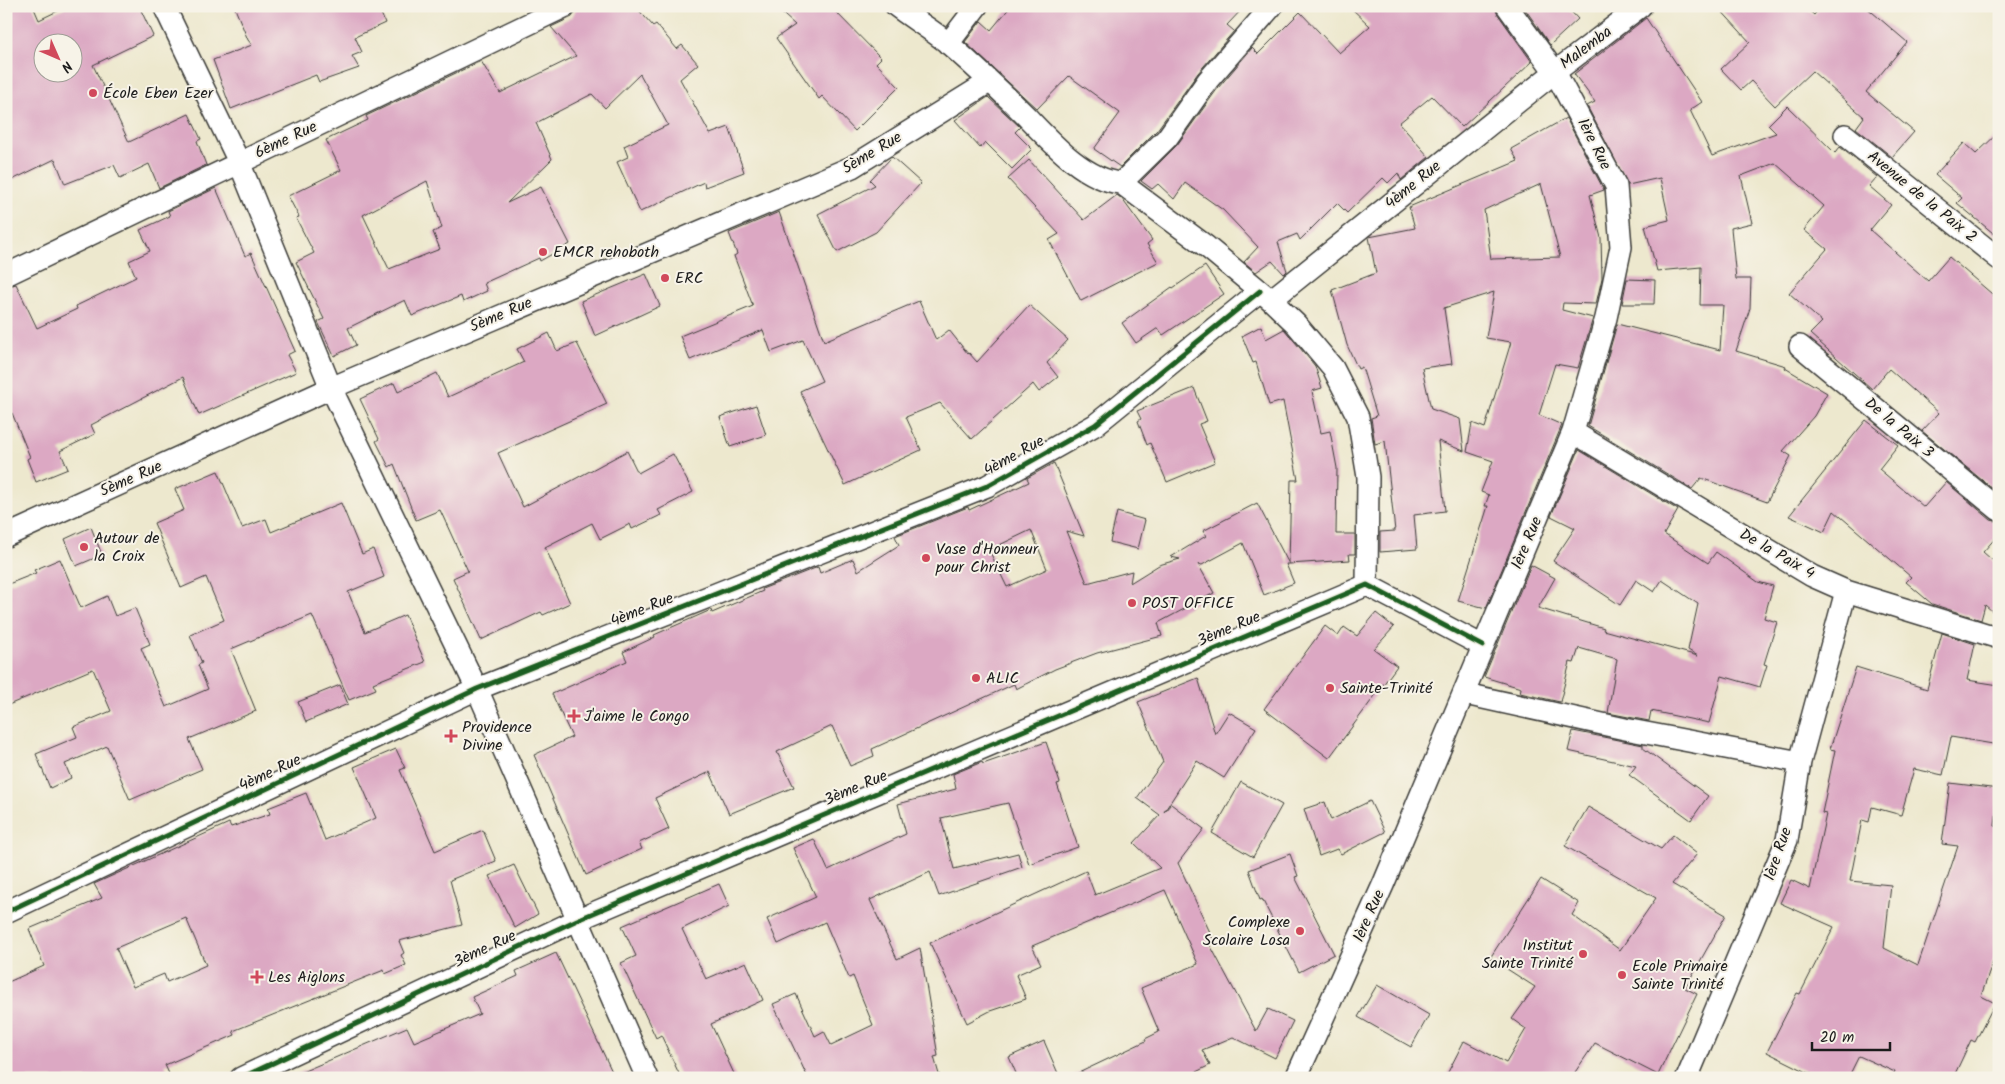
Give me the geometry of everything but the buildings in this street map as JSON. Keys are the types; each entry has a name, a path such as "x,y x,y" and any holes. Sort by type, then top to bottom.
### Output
{"street":[{"path":"164,6 239,162 331,388 477,689 647,1078"},
{"name":"6ème Rue","path":"6,275 566,6"},
{"path":"896,6 948,44 1027,117 1046,139 1074,161 1107,182 1121,183 1207,247 1266,296 1296,324 1333,368 1358,417 1368,477 1367,584 1483,646"},
{"path":"948,44 976,6"},
{"path":"1121,183 1167,138 1208,80 1272,6"},
{"name":"1ère Rue","path":"1294,1076 1384,885 1573,432 1606,318 1621,247 1620,216 1616,186 1555,72 1507,6"},
{"name":"Malemba","path":"1555,72 1641,6"},
{"name":"4ème Rue","path":"6,912 477,689 987,486 1095,425 1266,296 1555,72"},
{"name":"5ème Rue","path":"6,536 331,388 852,167 989,82"},
{"name":"Avenue de la Paix 2","path":"1845,135 1999,259"},
{"name":"De la Paix 3","path":"1800,346 1999,510"},
{"name":"De la Paix 4","path":"1573,432 1812,576 1846,591 1999,638"},
{"name":"3ème Rue","path":"241,1078 577,920 1367,584"},
{"name":"1ère Rue","path":"1687,1078 1787,840 1800,762 1846,591"},
{"path":"1465,694 1625,730 1800,762"}],"cycle path":[{"path":"6,912 477,689 987,486 1095,425 1260,291"},
{"path":"241,1078 577,920 1367,585 1483,646"}],"place":[{"name":"École Eben Ezer","path":"93,93"},
{"name":"EMCR rehoboth","path":"543,252"},
{"name":"ERC","path":"665,278"},
{"name":"Autour de la Croix","path":"84,547"},
{"name":"Vase d'Honneur pour Christ","path":"926,558"},
{"name":"POST OFFICE","path":"1132,603"},
{"name":"ALIC","path":"976,678"},
{"name":"Sainte-Trinité","path":"1330,688"},
{"name":"J'aime le Congo","path":"574,716"},
{"name":"Providence Divine","path":"451,736"},
{"name":"Complexe Scolaire Losa","path":"1300,931"},
{"name":"Institut Sainte Trinité","path":"1583,954"},
{"name":"Ecole Primaire Sainte Trinité","path":"1622,975"},
{"name":"Les Aiglons","path":"257,977"}]}
